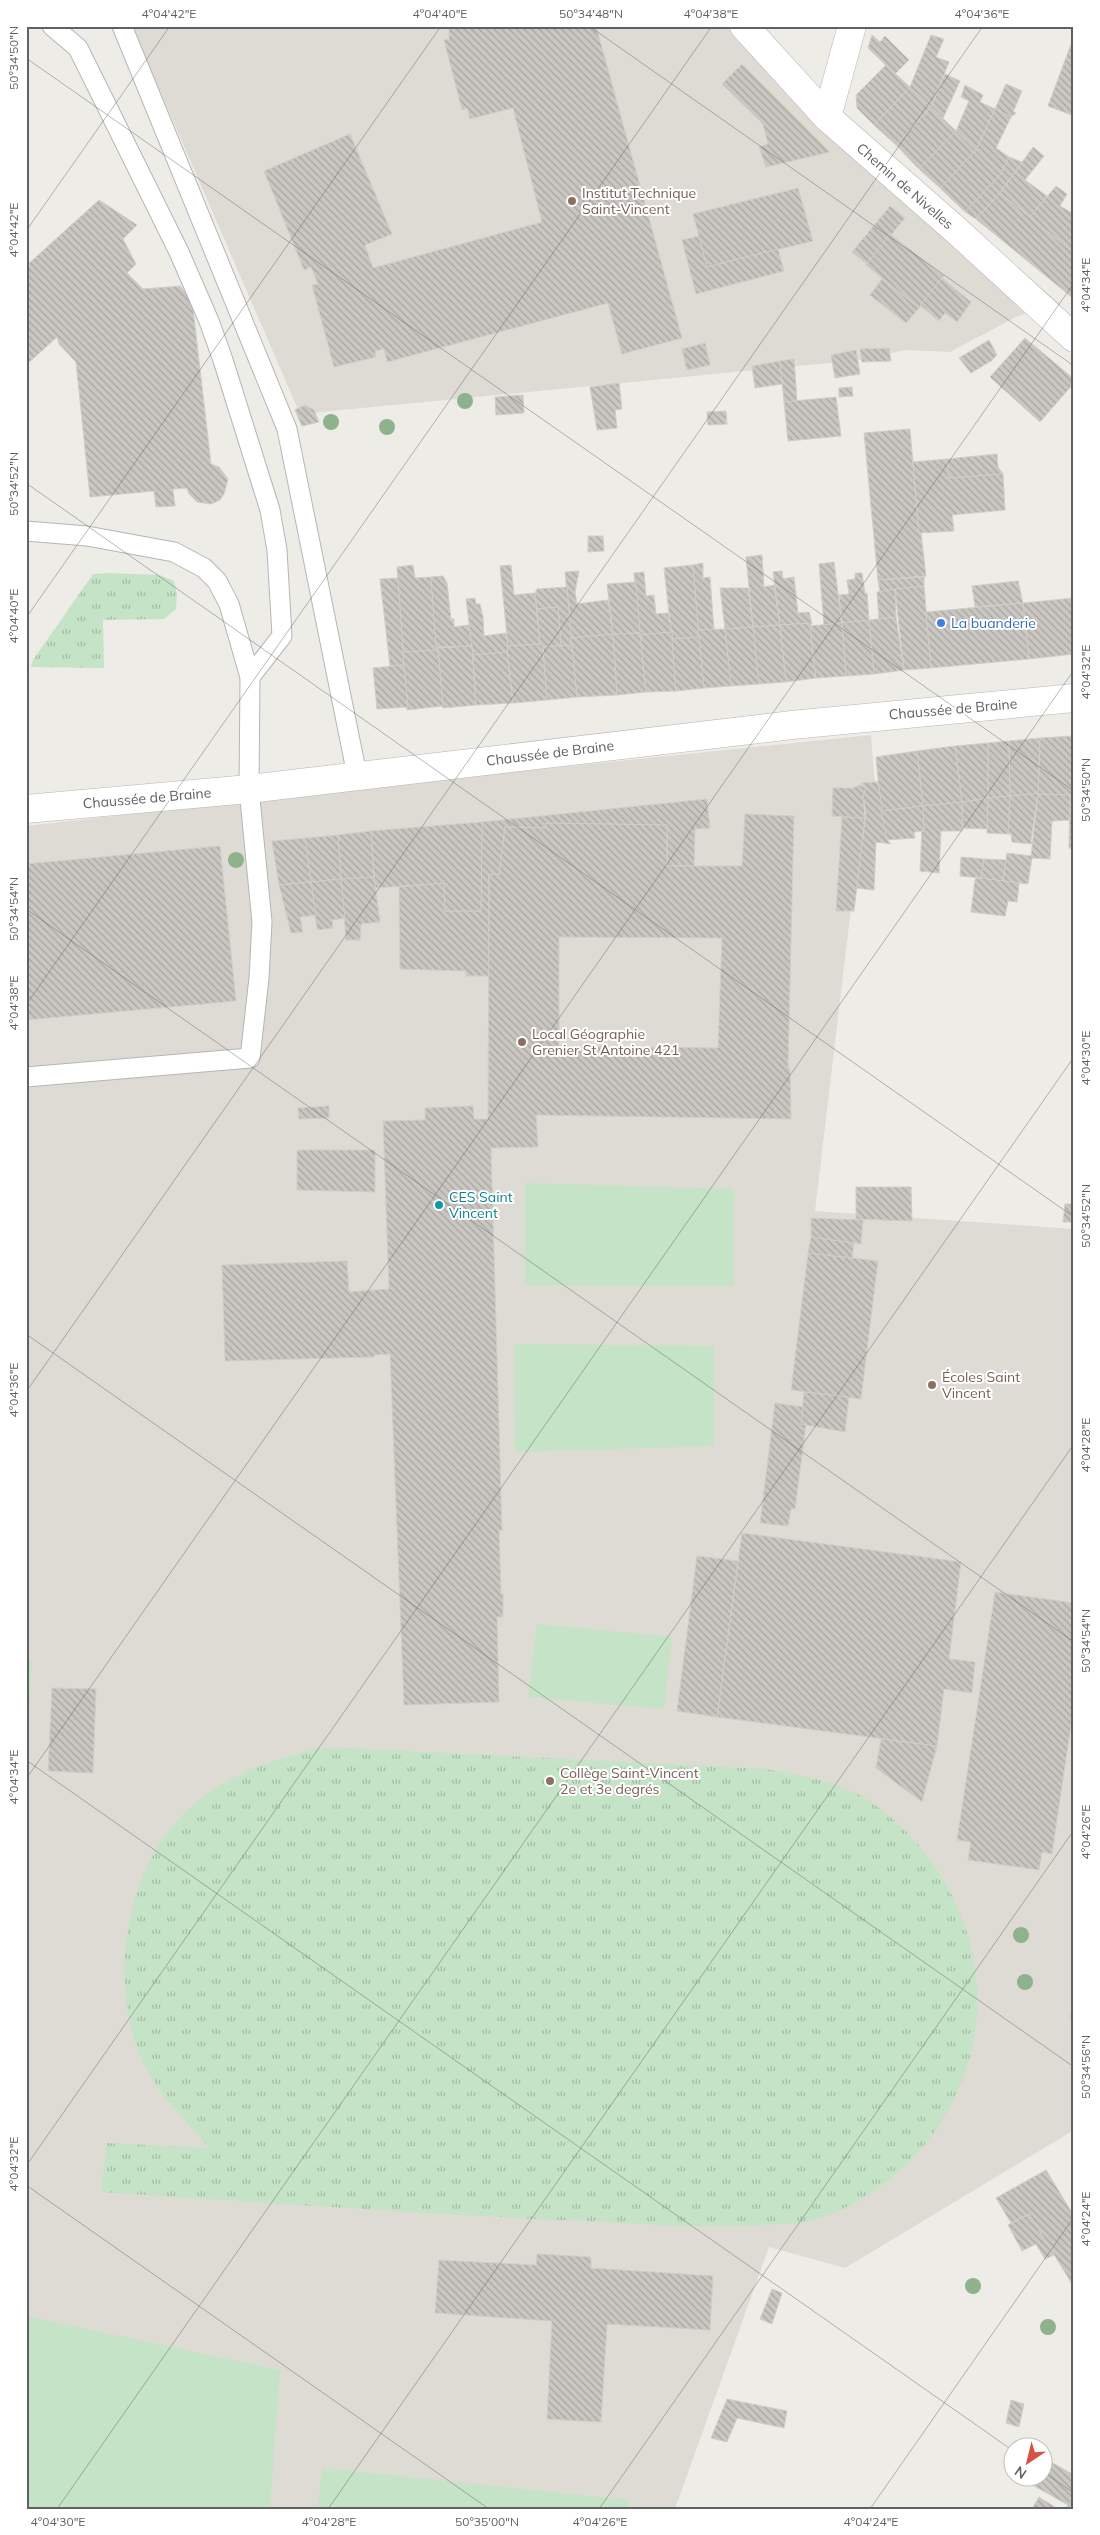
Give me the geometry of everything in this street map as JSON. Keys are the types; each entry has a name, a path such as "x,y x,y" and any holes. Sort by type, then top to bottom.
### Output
{"street":[{"name":"Chemin de Nivelles","path":"744,26 827,117 957,231 1074,338"},
{"path":"827,117 852,26"},
{"name":"Chaussée de Braine","path":"26,809 248,789 792,725 1074,698"}],"lane":[{"path":"52,26 78,48 179,252 209,320 258,468 270,510 277,550 282,636 250,676"},
{"path":"122,26 287,429 357,775"},
{"path":"26,531 87,536 174,552 204,568 216,581 229,604 250,676 248,789 262,922 259,978 250,1058 26,1077"}],"shaded area":[{"name":"Institut Technique Saint-Vincent","path":"132,26 752,26 814,98 1059,303 1018,316 950,352 905,350 860,360 300,414"},
{"name":"Collège Saint-Vincent 2e et 3e degrés","path":"871,735 875,785 861,787 862,816 815,1211 1074,1229 1074,2130 845,2268 769,2247 675,2509 26,2509 26,826 368,787"}],"green space":[{"path":"93,574 160,575 174,581 177,594 176,609 164,619 103,620 104,668 31,667 33,660"},
{"path":"525,1183 734,1189 734,1286 525,1285"},
{"path":"514,1344 714,1346 714,1446 515,1452"},
{"path":"537,1624 672,1637 664,1709 528,1697"},
{"path":"26,1660 32,1661 26,1780"},
{"path":"327,1747 765,1769 828,1782 863,1797 890,1816 914,1839 951,1893 967,1933 976,1974 977,2015 970,2055 956,2094 935,2131 906,2165 857,2202 815,2220 790,2224 649,2225 101,2192 107,2143 209,2148 167,2100 152,2079 139,2054 130,2024 124,1974 126,1943 135,1901 148,1865 166,1834 189,1808 217,1787 249,1770 286,1757"},
{"path":"26,2316 280,2370 270,2509 26,2509"},
{"path":"322,2468 629,2500 628,2509 318,2509"}],"building":[{"path":"458,26 596,26 682,338 622,354 608,303 387,362 384,349 375,351 376,357 334,367 312,285 318,284 311,267 304,270 264,171 350,134 392,234 365,245 373,268 542,222 513,108 470,119 467,108 462,110 444,40 449,39 449,29"},
{"path":"872,35 880,42 885,36 909,60 895,74 868,48"},
{"path":"931,35 944,39 936,57 949,62 931,107 910,87"},
{"path":"1074,39 1074,116 1048,106"},
{"path":"742,64 830,152 766,167 759,147 768,144 763,124 722,84"},
{"path":"886,65 910,87 874,125 857,108 856,95"},
{"path":"945,74 960,81 943,118 931,107"},
{"path":"1006,84 1022,91 1013,112 1016,113 1011,117 995,109"},
{"path":"965,85 983,95 980,102 995,109 976,150 956,131 969,101 961,97"},
{"path":"910,87 931,107 896,145 874,125"},
{"path":"931,107 956,131 919,169 896,145"},
{"path":"995,109 1011,117 996,148 1009,157 1001,174 976,150"},
{"path":"956,131 976,150 940,188 919,169"},
{"path":"1033,147 1044,156 1025,180 1047,196 1030,217 1000,193"},
{"path":"976,150 1001,174 965,212 940,188"},
{"path":"1009,157 1022,162 1000,193 976,219 965,212 1001,174"},
{"path":"1056,186 1067,194 1060,206 1074,214 1074,253 1030,217"},
{"path":"798,188 813,241 707,267 693,214"},
{"path":"1000,193 1074,253 1074,299 976,219"},
{"path":"99,200 137,225 123,239 136,264 127,273 143,289 180,286 192,300 211,464 219,467 228,479 224,494 220,500 211,504 197,502 189,494 187,488 173,489 175,506 156,507 154,491 90,497 76,362 59,344 57,337 26,365 26,266"},
{"path":"890,206 905,218 867,264 852,252"},
{"path":"890,234 944,276 919,308 866,265"},
{"path":"699,236 707,267 778,249 784,271 696,294 682,240"},
{"path":"942,278 971,302 957,322 945,313 939,321 920,305"},
{"path":"882,279 919,308 906,323 870,295"},
{"path":"1025,338 1074,379 1074,383 1040,422 990,377"},
{"path":"989,340 997,355 991,361 971,373 959,358"},
{"path":"705,343 710,365 687,370 682,349"},
{"path":"889,348 891,361 862,362 860,349"},
{"path":"856,350 860,374 835,378 831,355"},
{"path":"794,359 797,401 784,402 780,361"},
{"path":"780,361 782,384 755,388 752,366"},
{"path":"619,383 622,409 615,410 617,428 597,430 590,387"},
{"path":"852,387 853,396 839,397 839,388"},
{"path":"523,395 524,413 496,415 495,397"},
{"path":"836,397 841,436 788,441 784,402"},
{"path":"305,405 314,410 319,422 302,426 295,410"},
{"path":"726,411 727,424 708,425 707,412"},
{"path":"910,429 919,533 921,533 926,576 878,580 864,433"},
{"path":"997,454 998,467 1003,474 949,478 947,459"},
{"path":"947,459 949,478 1003,474 1005,510 952,515 954,531 919,533 913,462"},
{"path":"588,536 603,536 604,551 588,552"},
{"path":"762,555 764,587 774,585 780,625 753,627 746,557"},
{"path":"834,562 842,623 824,625 819,564"},
{"path":"703,563 703,578 710,577 714,630 698,630 693,565"},
{"path":"413,565 415,578 431,577 438,650 403,652 397,567"},
{"path":"511,565 514,595 535,593 540,644 508,646 500,566"},
{"path":"693,565 699,637 672,639 664,568"},
{"path":"579,571 575,592 577,604 608,600 613,634 571,638 565,572"},
{"path":"782,571 783,579 794,577 798,613 809,612 812,623 780,625 773,572"},
{"path":"644,572 646,596 654,595 656,614 668,613 672,632 640,635 634,573"},
{"path":"855,573 862,573 865,594 867,593 869,620 842,623 839,595 849,594 847,580 855,579"},
{"path":"443,576 447,583 451,619 454,619 454,627 469,625 472,646 436,647 431,577"},
{"path":"924,577 924,586 880,592 878,580"},
{"path":"398,578 404,665 390,666 380,579"},
{"path":"1018,581 1023,603 975,607 972,586"},
{"path":"636,582 640,633 613,634 607,584"},
{"path":"924,586 931,668 904,670 895,589"},
{"path":"567,587 572,645 561,646 558,607 537,609 535,593 537,589"},
{"path":"720,588 748,588 753,627 725,629"},
{"path":"895,589 896,617 879,619 877,592"},
{"path":"475,598 476,604 480,604 484,636 506,633 507,652 473,655 466,599"},
{"path":"1074,598 1074,654 1029,659 1023,603"},
{"path":"1023,603 1029,659 931,668 926,612"},
{"path":"558,607 561,646 543,647 540,644 537,609"},
{"path":"896,617 904,670 874,674 869,620"},
{"path":"869,620 874,674 846,676 842,623"},
{"path":"812,623 810,626 816,678 786,682 780,625"},
{"path":"842,623 846,676 816,678 810,626"},
{"path":"780,625 786,682 759,684 753,627"},
{"path":"753,627 759,684 731,686 725,629"},
{"path":"725,629 731,686 704,688 698,630"},
{"path":"672,632 676,691 646,692 640,635"},
{"path":"640,633 646,692 617,695 613,634"},
{"path":"613,634 617,695 577,697 571,638"},
{"path":"699,637 704,688 676,691 672,639"},
{"path":"540,644 543,647 547,700 513,703 507,652 508,646"},
{"path":"572,645 577,697 547,700 543,647"},
{"path":"472,646 476,705 443,708 438,648"},
{"path":"438,650 443,706 407,710 403,652"},
{"path":"507,652 513,703 476,705 473,655"},
{"path":"404,665 408,707 377,709 373,668"},
{"path":"1073,736 1073,795 1038,794 1040,738"},
{"path":"1073,736 1074,790 1072,790"},
{"path":"1040,738 1038,793 1010,796 1009,741"},
{"path":"1009,741 1010,796 988,798 988,743"},
{"path":"988,743 988,798 962,802 955,746"},
{"path":"955,746 962,802 923,806 917,751"},
{"path":"917,751 923,806 881,811 876,757"},
{"path":"878,782 887,840 891,844 876,842 874,890 856,888 866,813 863,796 866,788 861,783"},
{"path":"860,785 866,788 863,796 865,818 832,816 833,788 853,788"},
{"path":"1072,790 1074,790 1074,849 1069,848 1070,795 1073,795"},
{"path":"1038,793 1031,841 1033,844 1012,842 1011,834 1008,834 1010,796"},
{"path":"1038,794 1070,795 1070,820 1052,821 1050,859 1032,858 1028,884 1003,881 1007,853 1031,856"},
{"path":"1010,796 1008,834 987,833 988,798"},
{"path":"988,798 987,829 962,828 962,802"},
{"path":"707,799 710,828 695,829 694,866 667,866 667,825 546,823 546,828 505,827 499,875 489,874 489,976 466,976 466,971 400,969 399,887 444,883 445,911 481,911 482,822"},
{"path":"962,802 962,831 941,831 939,873 920,871 923,806"},
{"path":"923,806 924,831 914,832 915,838 887,840 881,811"},
{"name":"CES Saint Vincent","path":"745,814 794,816 788,1068 790,1068 791,1119 536,1115 538,1147 491,1148 502,1530 499,1531 501,1594 503,1594 503,1617 497,1617 499,1702 404,1705 390,1354 374,1355 374,1357 225,1361 222,1265 347,1261 349,1292 389,1289 383,1121 425,1120 425,1108 473,1106 474,1119 488,1119 489,874 499,875 505,827 546,828 546,823 667,825 667,866 742,866","holes":["559,937 722,938 718,1048 559,1046"]},
{"path":"842,817 865,818 854,911 836,911"},
{"path":"482,822 481,911 445,911 444,883 375,888 371,831"},
{"path":"371,831 374,877 341,879 338,835"},
{"path":"338,835 341,879 311,882 305,838"},
{"path":"305,838 311,882 279,885 272,841"},
{"path":"220,846 236,1001 26,1020 26,864"},
{"path":"961,857 984,859 981,878 960,876"},
{"path":"984,859 1006,860 1003,881 981,878"},
{"path":"374,877 380,922 361,924 360,940 346,940 341,879"},
{"path":"981,878 1019,883 1017,902 1008,901 1005,916 971,912 975,879"},
{"path":"341,879 345,918 332,920 333,928 317,930 311,882"},
{"path":"311,882 316,915 300,917 303,932 291,933 279,885"},
{"path":"329,1106 329,1118 299,1119 298,1108"},
{"path":"297,1150 375,1150 375,1192 297,1190"},
{"path":"856,1187 911,1187 912,1221 856,1219"},
{"path":"1065,1204 1074,1204 1074,1222 1063,1222"},
{"path":"811,1218 863,1220 861,1244 811,1237"},
{"path":"811,1237 854,1243 852,1258 808,1253"},
{"path":"808,1253 878,1261 861,1399 791,1390"},
{"path":"804,1392 849,1397 845,1432 801,1424"},
{"path":"775,1403 803,1407 801,1424 806,1425 795,1509 791,1509 788,1526 760,1523"},
{"path":"742,1533 961,1562 949,1659 975,1662 972,1693 944,1689 937,1746 717,1717"},
{"path":"697,1556 738,1561 717,1717 677,1711"},
{"path":"995,1592 1074,1603 1074,1705 1052,1854 1042,1852 1039,1870 968,1860 971,1842 957,1840"},
{"path":"52,1688 96,1689 93,1773 48,1771"},
{"path":"881,1739 937,1746 922,1802 876,1768"},
{"path":"1074,1991 1074,2021 1070,2020"},
{"path":"1046,2170 1074,2216 1074,2287 1029,2214 1011,2223 996,2198"},
{"path":"1029,2214 1054,2255 1045,2259 1036,2244 1022,2251 1008,2225"},
{"path":"537,2254 591,2257 591,2268 713,2276 710,2330 607,2324 601,2422 547,2419 552,2321 435,2313 439,2260 536,2265"},
{"path":"772,2289 782,2293 772,2324 760,2319"},
{"path":"727,2399 787,2411 784,2428 737,2418 727,2442 711,2438"},
{"path":"1011,2400 1024,2404 1019,2427 1006,2423"},
{"path":"1052,2463 1074,2475 1074,2498 1068,2505 1038,2488 1052,2488"},
{"path":"1039,2497 1058,2509 1032,2509"},
{"path":"1074,2498 1074,2509 1066,2509 1068,2505"}],"place":[{"name":"Institut Technique Saint-Vincent","path":"572,201"},
{"name":"La buanderie","path":"941,623"},
{"name":"Local Géographie Grenier St Antoine 421","path":"522,1042"},
{"name":"CES Saint Vincent","path":"439,1205"},
{"name":"Écoles Saint Vincent","path":"932,1385"},
{"name":"Collège Saint-Vincent 2e et 3e degrés","path":"550,1781"}]}
